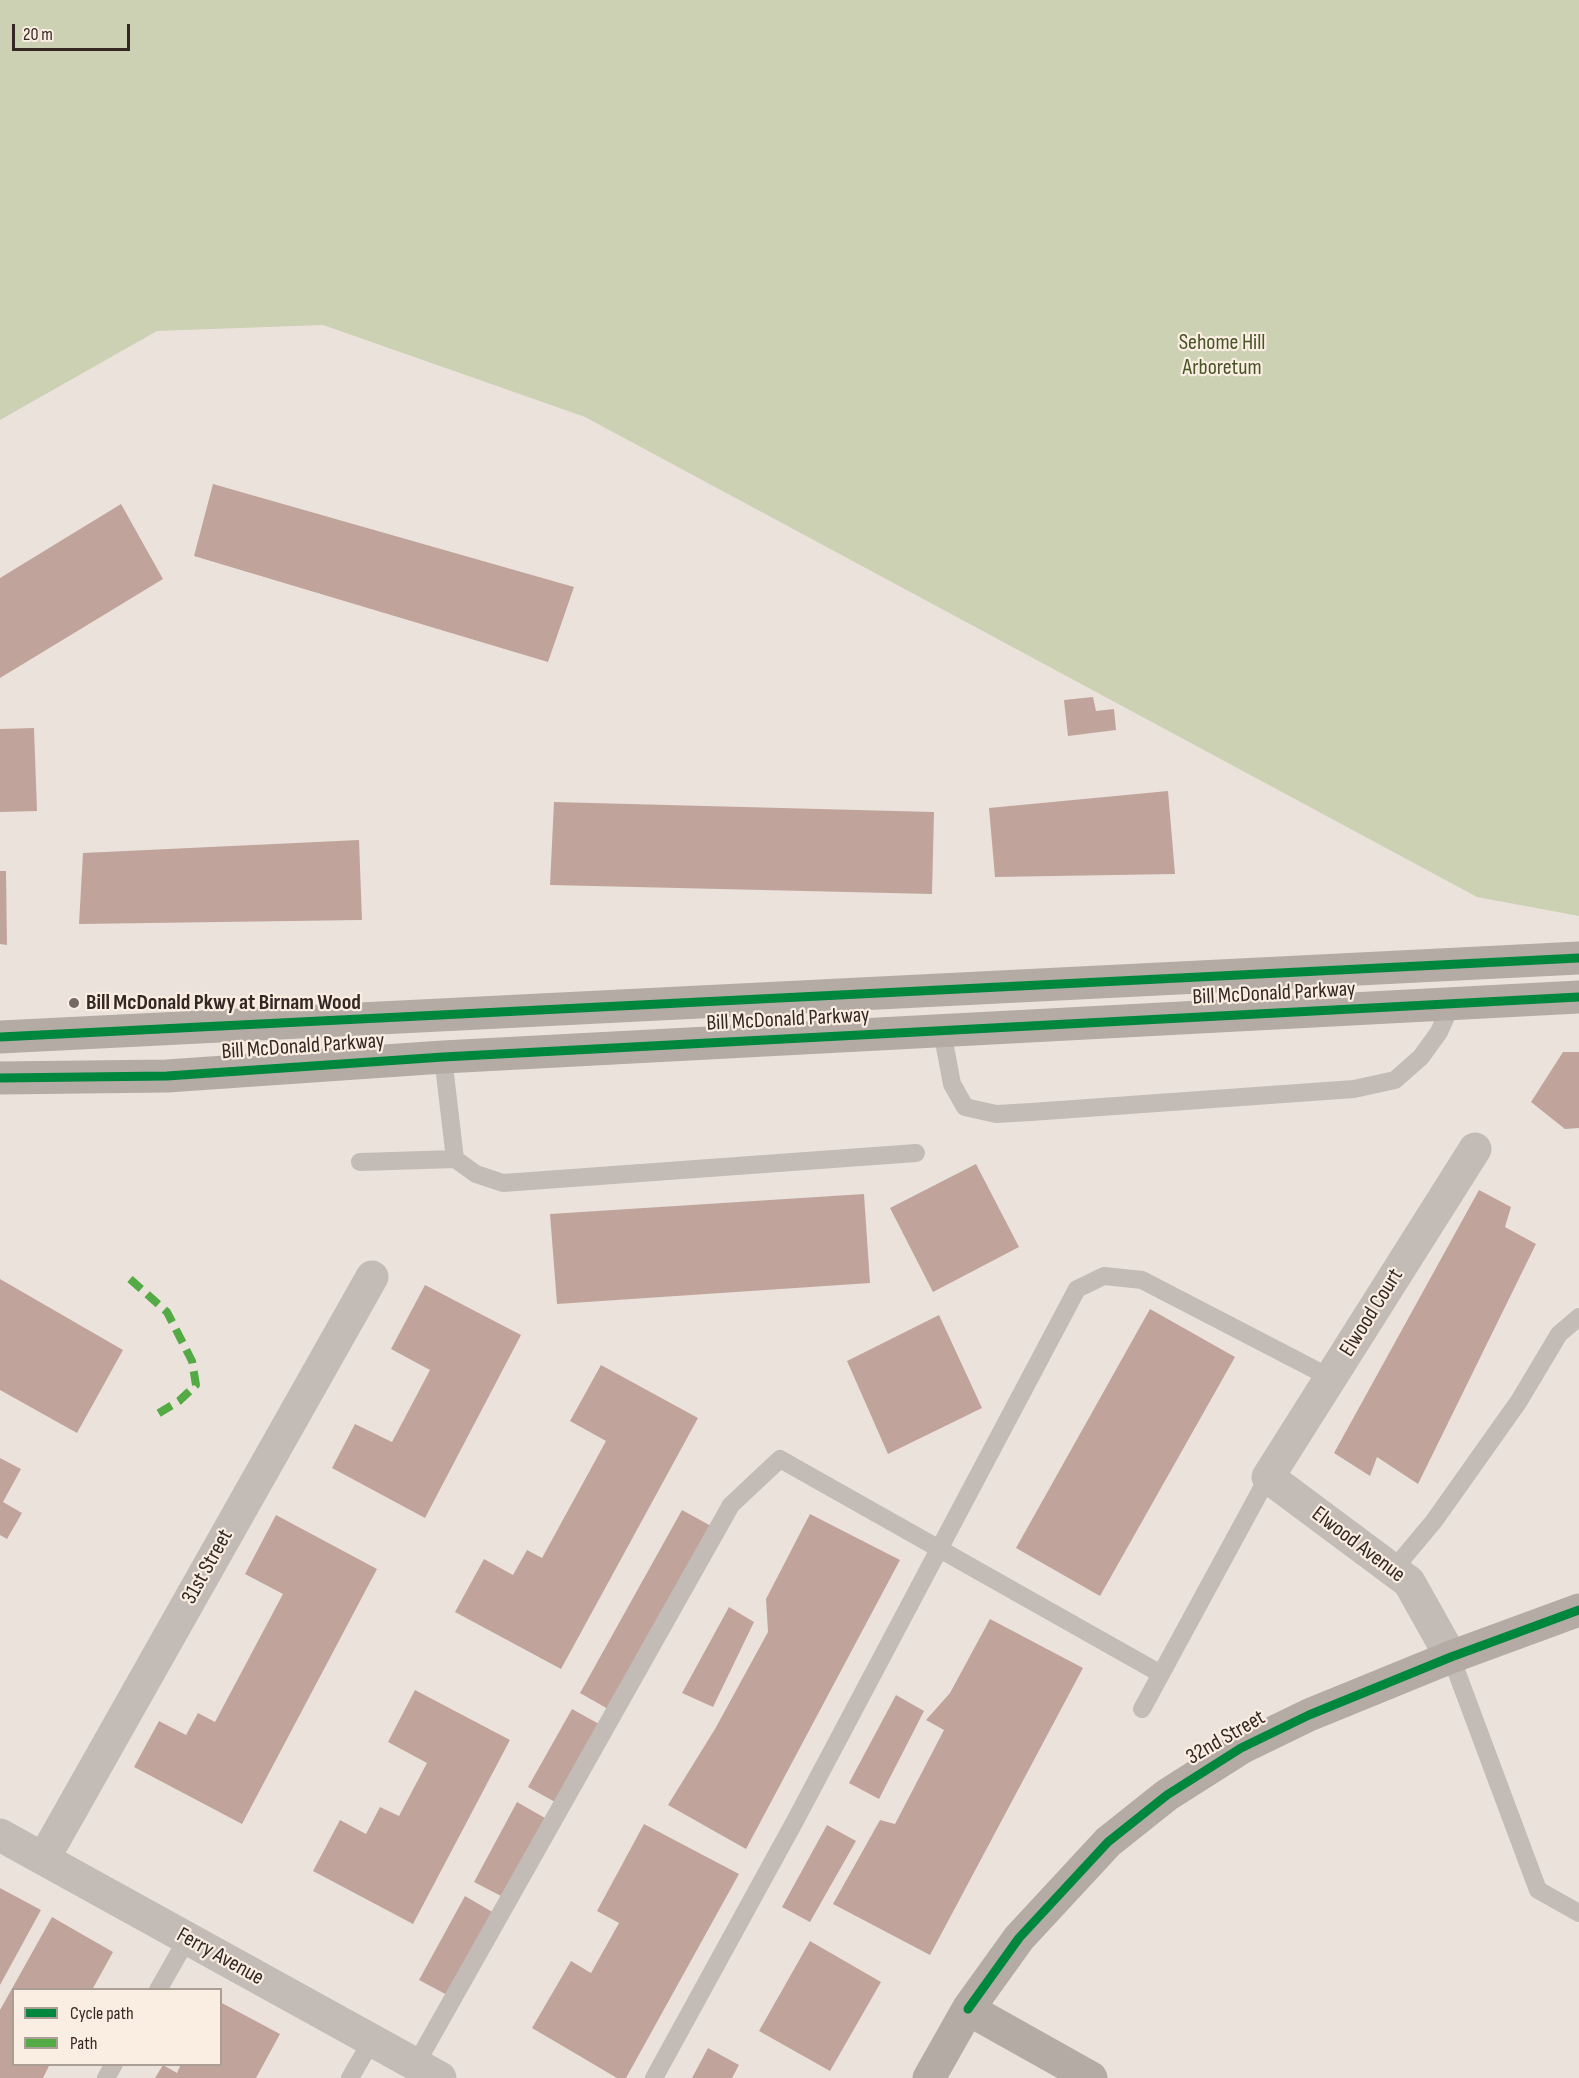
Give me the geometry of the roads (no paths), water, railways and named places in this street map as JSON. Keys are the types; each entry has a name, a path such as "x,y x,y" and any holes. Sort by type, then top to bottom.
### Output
{"main road":[{"name":"Bill McDonald Parkway","path":"0,1037 1579,958"},
{"name":"Bill McDonald Parkway","path":"0,1078 167,1076 443,1057 1579,997"},
{"name":"32nd Street","path":"929,2078 968,2009 1019,1938 1108,1842 1167,1795 1241,1748 1309,1715 1451,1657 1579,1610"},
{"path":"968,2009 1092,2078"}],"street":[{"name":"Elwood Court","path":"1268,1477 1475,1149"},
{"name":"31st Street","path":"44,1858 372,1277"},
{"name":"Elwood Avenue","path":"1268,1477 1409,1582 1451,1657"},
{"name":"Ferry Avenue","path":"0,1835 428,2071"}],"lane":[{"path":"942,1031 952,1084 965,1107 996,1114 1354,1089 1395,1080 1421,1057 1439,1032 1452,1004"},
{"path":"443,1057 455,1158"},
{"path":"360,1162 455,1158 476,1174 503,1184 916,1153"},
{"path":"654,2078 795,1821 1077,1289 1104,1276 1142,1280 1331,1378"},
{"path":"1393,1570 1434,1521 1519,1401 1559,1334 1579,1317"},
{"path":"428,2071 731,1505 780,1459 1161,1674"},
{"path":"1142,1709 1268,1477"},
{"path":"1451,1657 1538,1890 1579,1913"},
{"path":"159,1988 187,1939"},
{"path":"350,2078 372,2040"}],"place":[{"name":"Bill McDonald Pkwy at Birnam Wood","path":"74,1003"}],"park label":[{"name":"Sehome Hill Arboretum","path":"1222,356"}]}
